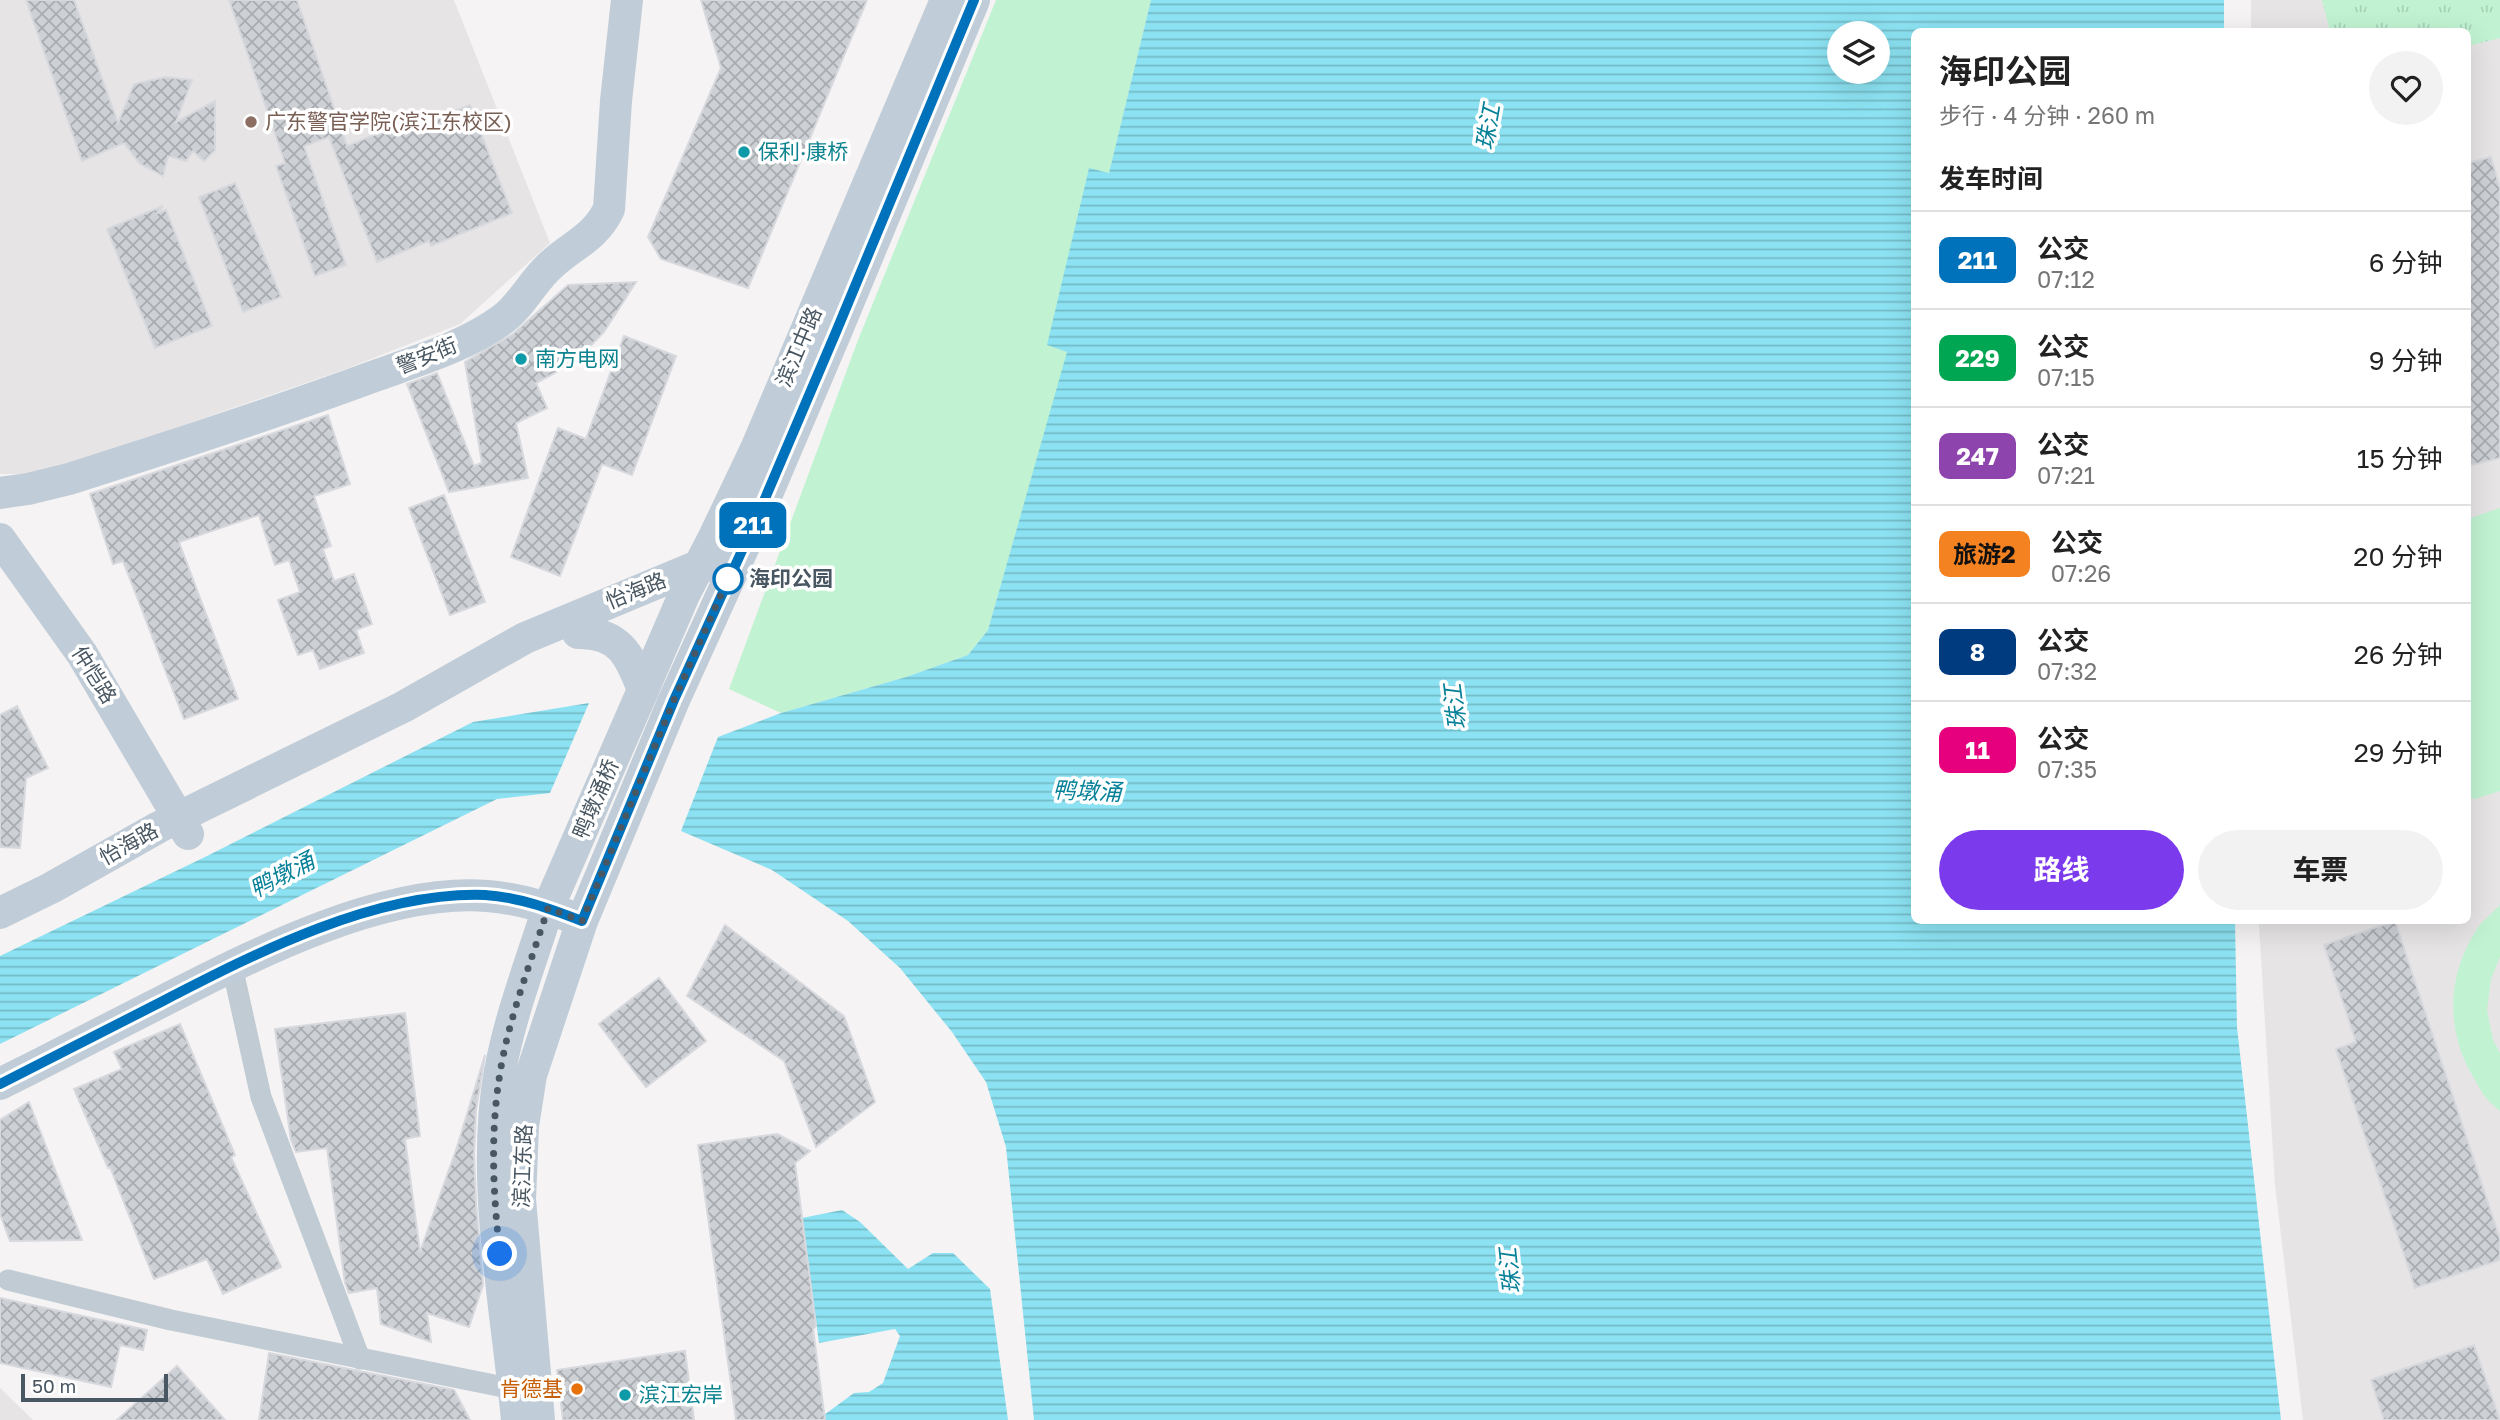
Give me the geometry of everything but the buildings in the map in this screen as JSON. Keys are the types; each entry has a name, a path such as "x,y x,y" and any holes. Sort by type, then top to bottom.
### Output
{"street":[{"name":"警安街","path":"0,493 69,479 353,384 453,346 503,319 552,263 602,225 609,209 616,101 627,0"},
{"name":"滨江中路","path":"643,690 684,595 756,449 946,0"},
{"name":"滨江中路","path":"674,700 831,345 974,0"},
{"name":"仲恺路","path":"0,539 82,654 175,826"},
{"name":"怡海路","path":"0,914 403,707 525,638 698,566 734,565"},
{"name":"怡海路","path":"175,826 339,760 459,691 578,633 684,595 734,565"},
{"name":"仲恺路","path":"0,573 71,676 134,778 175,826"},
{"path":"578,633 591,633 608,638 624,649 643,690"},
{"name":"鸭墩涌桥","path":"548,908 643,690"},
{"name":"鸭墩涌桥","path":"582,921 674,700"},
{"path":"0,1084 232,965 367,911 428,898 485,895 548,908 582,921"},
{"name":"滨江东路","path":"516,1405 494,1200 494,1127 503,1059 512,1022 548,908"},
{"name":"滨江东路","path":"538,1420 520,1199 523,1126 531,1075 582,921"},
{"path":"232,965 261,1097 360,1359"},
{"path":"8,1280 171,1320 360,1359 516,1405"}],"shaded area":[{"name":"广东警官学院(滨江东校区)","path":"0,0 454,0 550,243 460,324 343,370 42,474 0,474"},
{"path":"2251,0 2500,0 2500,1420 2303,1420 2275,1185 2259,925 2471,924 2471,28 2251,28"},
{"path":"0,1388 33,1420 0,1420"}],"green space":[{"name":"海印公园","path":"996,0 1151,0 1109,174 1089,169 1048,345 1068,352 988,630 968,655 906,677 781,713 729,689 858,340"},
{"path":"2322,0 2500,0 2500,38 2471,45 2471,28 2329,28"},
{"path":"2500,508 2500,791 2475,799 2471,798 2471,518"},
{"path":"2500,905 2500,957 2491,979 2487,1010 2493,1040 2500,1053 2500,1111 2483,1094 2463,1055 2457,1037 2453,1000 2460,964 2467,946 2479,926"}],"water":[{"path":"1151,0 2224,0 2224,28 1911,28 1911,924 2235,924 2237,1027 2281,1420 1034,1420 1006,1147 986,1082 952,1032 900,968 848,921 772,870 681,831 718,737 781,713 906,677 968,655 988,630 1067,352 1047,345 1089,168 1109,173"},
{"name":"鸭墩涌","path":"589,703 550,793 497,799 0,1044 0,956 207,856 473,722"},
{"path":"842,1210 860,1222 908,1269 933,1253 953,1253 990,1289 1008,1420 821,1420 854,1393 869,1392 883,1383 900,1336 895,1329 819,1343 802,1218"}],"bus line":[{"name":"211","path":"0,1084 249,957 367,911 428,898 485,895 548,908 582,921 674,700 755,522 836,332 974,0"}],"place":[{"name":"广东警官学院(滨江东校区)","path":"251,122"},
{"name":"保利·康桥","path":"744,152"},
{"name":"南方电网","path":"521,359"},
{"name":"海印公园","path":"728,579"},
{"name":"肯德基","path":"577,1389"},
{"name":"滨江宏岸","path":"625,1395"}],"route":[{"path":"500,1254 494,1200 494,1127 500,1072 512,1022 548,908 582,921 674,700 728,579"}],"water label":[{"name":"珠江","path":"1488,127"},
{"name":"珠江","path":"1455,707"},
{"name":"珠江","path":"1510,1271"}]}
